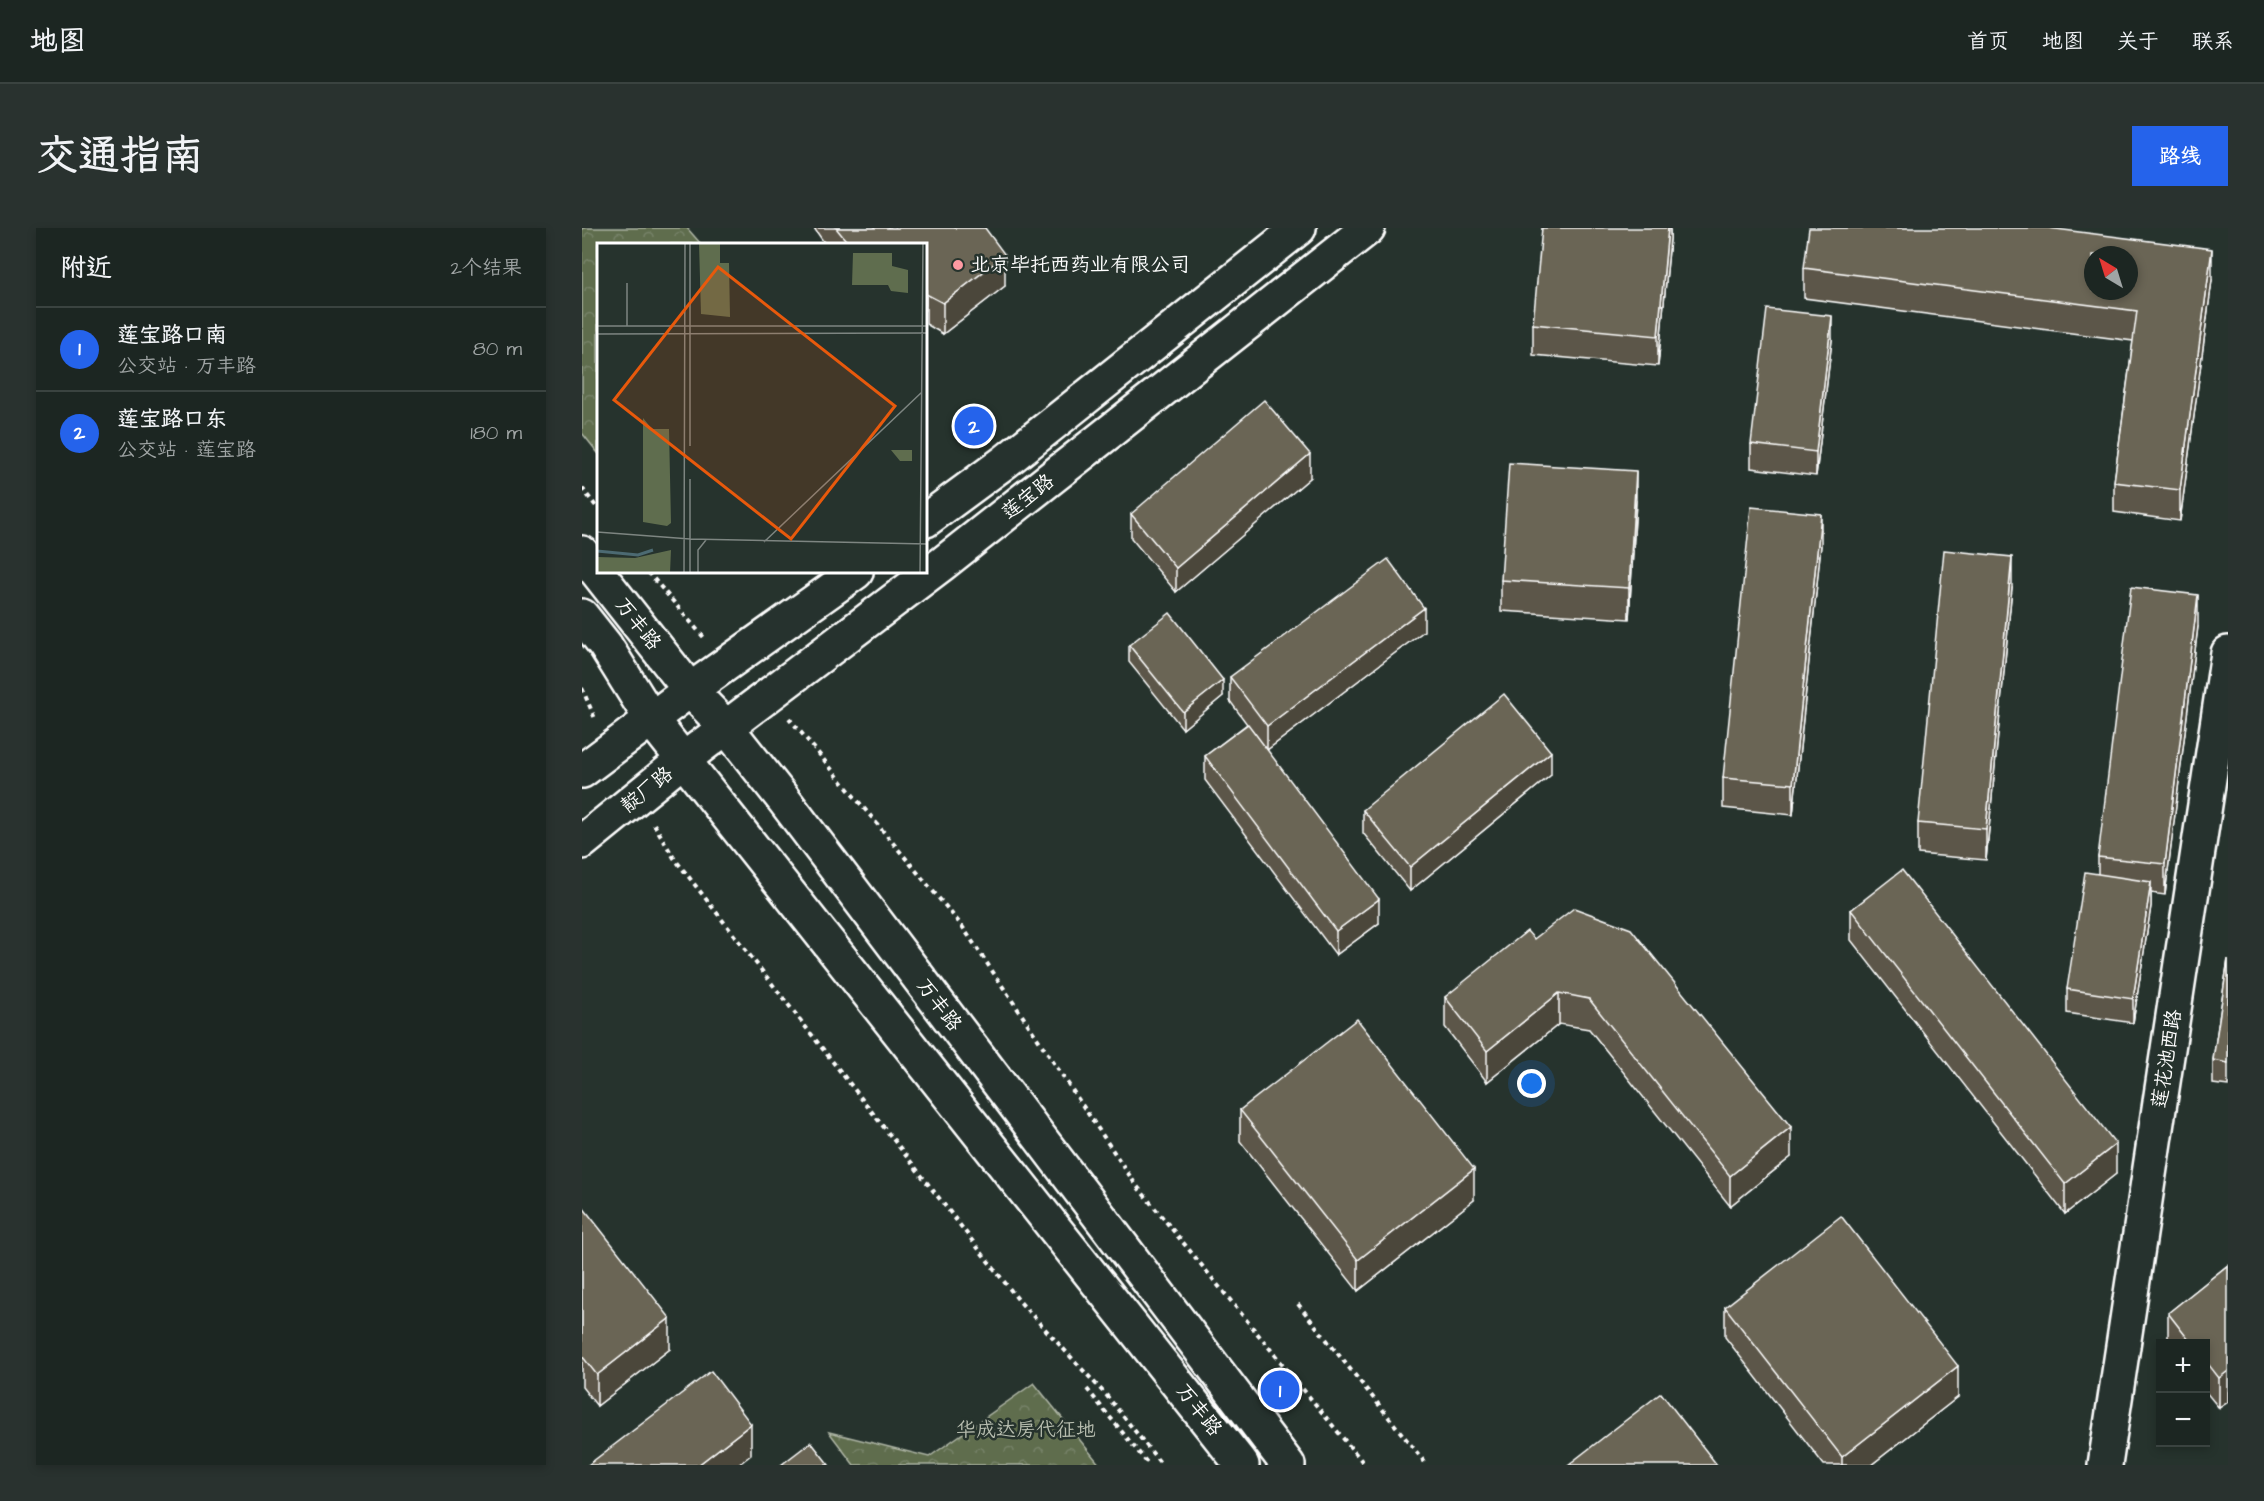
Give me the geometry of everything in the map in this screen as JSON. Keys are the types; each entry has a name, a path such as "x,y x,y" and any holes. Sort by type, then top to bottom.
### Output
{"main road":[{"path":"927,519 1006,461 1299,228"},
{"name":"莲宝路","path":"683,760 960,550 1368,228"},
{"name":"万丰路","path":"582,553 597,572"},
{"name":"万丰路","path":"598,573 690,690 727,728 1288,1465"},
{"path":"582,771 690,690 855,573"},
{"name":"万丰路","path":"582,616 605,645 651,719 1242,1465"},
{"name":"莲花池西路","path":"2105,1465 2228,653"},
{"name":"靛厂路","path":"582,842 683,760"}],"path":[{"path":"582,488 597,508"},
{"name":"万丰路","path":"649,573 683,616 728,663"},
{"path":"582,688 609,749"},
{"path":"771,695 962,926 1136,1185 1365,1465"},
{"path":"638,796 675,858 1020,1302 1107,1396 1162,1465"},
{"path":"1298,1304 1427,1465"},
{"path":"1087,1389 1149,1465"}],"green space":[{"path":"582,228 687,228 700,243 597,243 597,452 582,433"},
{"name":"华成达房代征地","path":"1034,1383 1100,1465 854,1465 829,1432 929,1457"}],"building":[{"name":"北京毕托西药业有限公司","path":"836,228 985,228 1005,255 943,303 927,295 927,243 848,243"},
{"path":"1542,228 1668,228 1658,336 1533,324"},
{"path":"1809,228 2048,228 2212,249 2180,490 2114,482 2137,311 1804,268"},
{"path":"1767,309 1832,316 1816,452 1751,444"},
{"path":"1264,400 1310,454 1176,568 1131,514"},
{"path":"1509,463 1636,471 1629,588 1501,580"},
{"path":"1751,507 1821,514 1793,784 1723,778"},
{"path":"1944,550 2012,557 1986,829 1918,823"},
{"path":"1388,559 1424,608 1267,726 1230,677"},
{"path":"2131,587 2198,595 2165,864 2098,857"},
{"path":"1170,613 1223,680 1183,712 1129,645"},
{"path":"1504,694 1551,752 1410,867 1363,810"},
{"path":"1248,724 1379,899 1336,931 1205,756"},
{"path":"1902,870 2116,1144 2065,1184 1851,910"},
{"path":"2085,872 2151,882 2133,999 2067,989"},
{"path":"1574,908 1631,929 1791,1127 1730,1176 1589,999 1559,993 1487,1051 1445,997 1527,931 1534,939"},
{"path":"2228,959 2228,1063 2213,1060"},
{"path":"1357,1019 1474,1169 1358,1260 1240,1110"},
{"path":"582,1206 670,1318 597,1375 582,1356"},
{"path":"1841,1216 1958,1366 1842,1457 1725,1307"},
{"path":"2228,1265 2228,1371 2219,1378 2210,1366 2210,1339 2188,1339 2168,1313"},
{"path":"711,1371 751,1424 698,1465 588,1465"},
{"path":"1661,1393 1717,1465 1568,1465"},
{"path":"811,1442 829,1465 781,1465"}],"place":[{"name":"北京毕托西药业有限公司","path":"958,265"},
{"name":"莲宝路口东","path":"974,426"},
{"name":"莲宝路口南","path":"1280,1390"}]}
